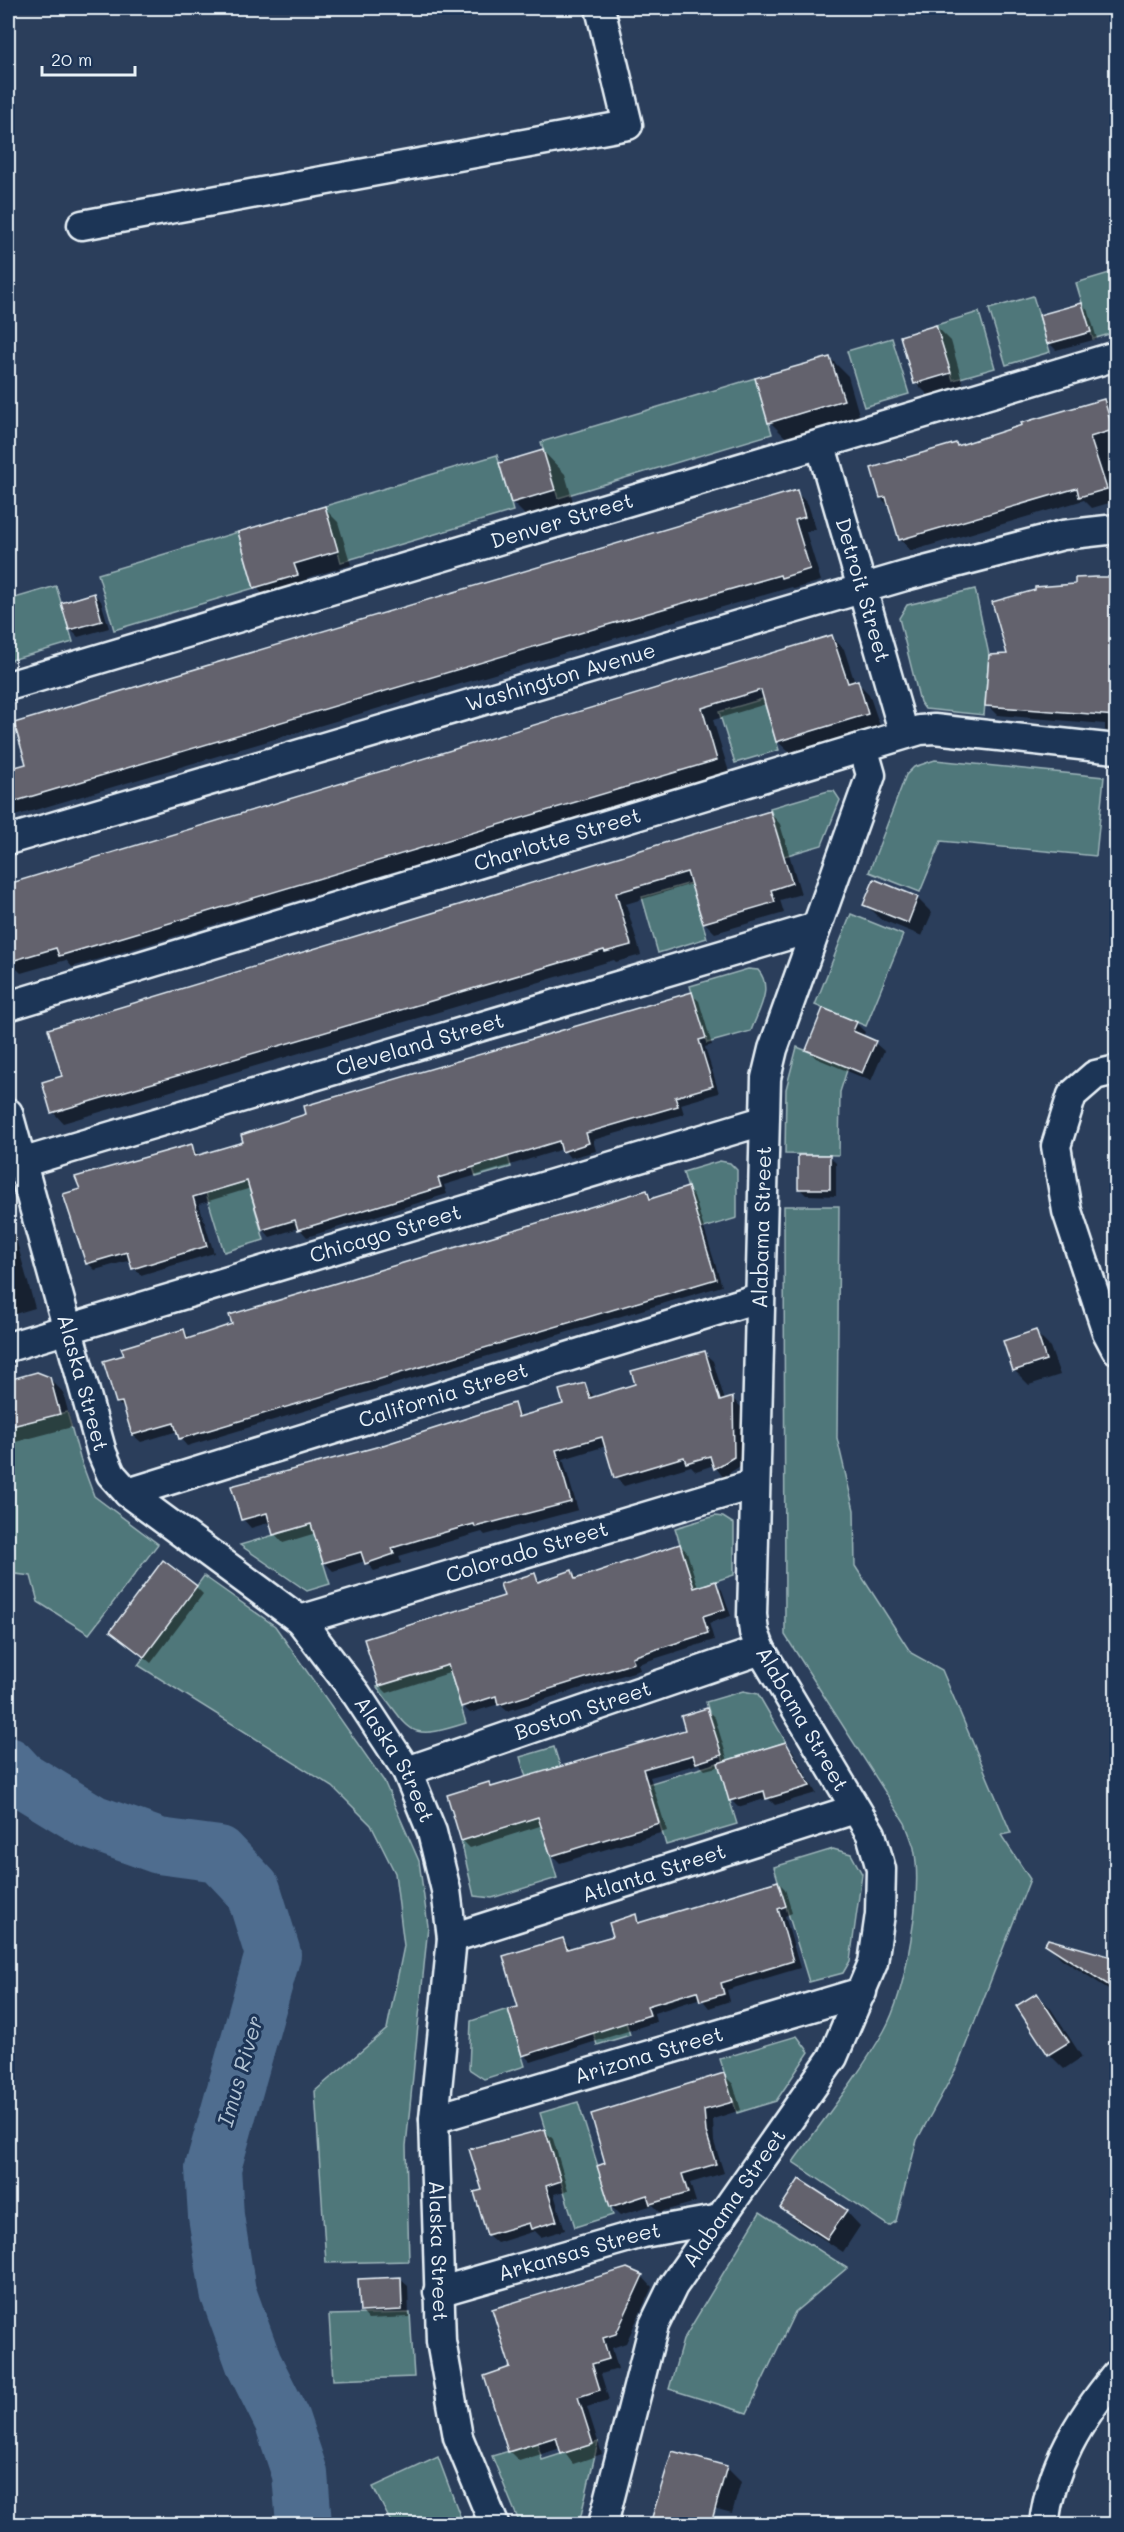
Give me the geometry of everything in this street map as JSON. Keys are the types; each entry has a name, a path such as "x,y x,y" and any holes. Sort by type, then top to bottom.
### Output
{"street":[{"path":"82,225 628,125 600,8"},
{"name":"Denver Street","path":"8,686 821,446 1116,356"},
{"name":"Detroit Street","path":"821,446 904,734"},
{"name":"Washington Avenue","path":"8,840 862,590 1063,535 1116,529"},
{"name":"Charlotte Street","path":"8,1006 904,734 933,729 1116,749"},
{"name":"Alabama Street","path":"603,2524 654,2325 673,2286 833,2057 873,1963 880,1914 881,1869 871,1834 760,1650 752,1616 758,1298 766,1078 773,1049 871,775 863,747"},
{"name":"Cleveland Street","path":"21,1163 816,927"},
{"path":"1116,1070 1095,1075 1072,1095 1056,1146 1067,1210 1107,1332 1116,1348"},
{"name":"Alaska Street","path":"8,1113 102,1454 111,1474 128,1493 300,1620 357,1695 407,1771 432,1832 441,1865 452,1938 434,2119 441,2341 458,2437 494,2524"},
{"name":"Chicago Street","path":"8,1347 763,1121"},
{"name":"California Street","path":"128,1493 758,1298"},
{"name":"Colorado Street","path":"300,1620 755,1484"},
{"name":"Boston Street","path":"407,1771 760,1650"},
{"name":"Atlanta Street","path":"452,1938 855,1809"},
{"name":"Arizona Street","path":"434,2119 862,1992"},
{"name":"Arkansas Street","path":"438,2292 643,2233 721,2218"},
{"path":"1044,2524 1047,2500 1059,2460 1077,2427 1116,2375"}],"green space":[{"path":"1116,271 1116,332 1093,339 1076,283"},
{"path":"1033,296 1050,352 1006,365 989,309"},
{"path":"979,312 995,368 953,380 936,325"},
{"path":"892,338 909,394 864,407 847,351"},
{"path":"755,378 772,434 558,498 541,442"},
{"path":"497,455 513,511 341,562 325,506"},
{"path":"238,532 254,588 114,630 98,574"},
{"path":"56,586 73,642 8,661 8,600"},
{"path":"975,589 989,655 984,715 925,709 920,702 899,618 907,605"},
{"path":"763,699 779,750 735,763 719,712"},
{"path":"935,760 1104,777 1096,856 941,841 920,892 869,872 906,775 914,767"},
{"path":"834,791 840,800 822,845 784,856 770,808"},
{"path":"691,883 707,938 658,953 642,897"},
{"path":"851,914 903,935 866,1026 815,1005"},
{"path":"748,969 758,970 765,984 763,1000 751,1031 707,1043 690,986"},
{"path":"797,1047 848,1067 840,1092 839,1155 785,1154 786,1089"},
{"path":"493,1107 511,1167 476,1177 458,1118"},
{"path":"720,1161 730,1163 737,1170 737,1218 700,1229 683,1172"},
{"path":"247,1181 264,1240 224,1252 206,1193"},
{"path":"784,1206 839,1206 837,1438 854,1510 855,1566 911,1653 942,1670 1011,1833 1001,1835 1030,1879 958,2065 917,2140 896,2221 889,2226 793,2162 863,2065 892,2014 906,1968 911,1941 916,1867 914,1848 905,1823 785,1635"},
{"path":"67,1412 94,1496 158,1544 89,1634 38,1602 31,1576 8,1573 8,1427"},
{"path":"715,1516 723,1517 734,1524 734,1575 694,1588 675,1528"},
{"path":"311,1524 330,1584 307,1591 240,1545"},
{"path":"204,1576 275,1626 384,1781 419,1861 428,1926 406,2146 409,2261 326,2263 315,2091 387,2029 404,1946 395,1873 371,1825 333,1787 138,1665"},
{"path":"448,1665 466,1723 447,1729 421,1732 413,1729 405,1724 377,1687"},
{"path":"743,1691 758,1694 786,1742 724,1762 706,1702"},
{"path":"554,1747 573,1807 539,1817 557,1878 492,1898 474,1896 461,1841 538,1817 520,1757"},
{"path":"718,1763 737,1824 666,1845 648,1784"},
{"path":"833,1849 851,1854 862,1874 850,1961 843,1973 809,1982 774,1867"},
{"path":"612,1978 630,2035 597,2045 580,1988"},
{"path":"508,2009 525,2066 484,2079 469,2069 471,2021"},
{"path":"797,2036 809,2052 776,2101 737,2113 720,2059"},
{"path":"578,2102 613,2215 575,2227 540,2113"},
{"path":"760,2212 847,2268 795,2312 747,2413 669,2389 683,2340"},
{"path":"410,2313 414,2377 333,2380 329,2315"},
{"path":"598,2442 579,2524 520,2524 492,2456 537,2443 542,2460"},
{"path":"438,2457 463,2524 392,2524 373,2487"}],"building":[{"path":"1082,303 1091,332 1047,344 1039,315"},
{"path":"936,325 951,373 914,384 900,336"},
{"path":"830,357 844,400 768,423 755,378"},
{"path":"1104,399 1113,430 1090,437 1107,489 1079,497 1077,488 899,540 886,497 880,498 871,468 956,443 957,446 1022,425 1021,423"},
{"path":"543,450 555,490 511,503 499,463"},
{"path":"797,490 805,517 795,520 810,569 781,578 780,575 597,628 16,801 8,769 26,764 14,723"},
{"path":"325,506 338,551 294,564 298,575 254,588 238,532"},
{"path":"1116,577 1116,716 985,706 989,655 1007,654 992,602 1035,590 1035,587 1075,584 1075,578"},
{"path":"94,593 102,621 69,630 61,603"},
{"path":"832,635 848,683 858,680 868,714 776,742 761,690 702,708 717,760 59,956 56,948 8,962 8,927 15,924 8,902 8,884"},
{"path":"770,811 792,883 771,890 775,902 703,923 687,872 616,893 631,945 605,952 604,950 51,1113 42,1082 62,1076 48,1029"},
{"path":"874,879 918,897 908,923 863,905"},
{"path":"692,992 706,1038 699,1040 713,1086 675,1097 678,1106 586,1133 589,1143 562,1152 559,1141 438,1178 441,1187 298,1230 295,1220 262,1230 247,1181 193,1197 207,1246 132,1269 127,1252 86,1264 63,1194 80,1189 75,1177 192,1144 195,1156 243,1142 241,1135 306,1114 304,1106"},
{"path":"823,1008 857,1022 853,1031 876,1041 862,1073 806,1050"},
{"path":"798,1155 830,1155 830,1189 798,1189"},
{"path":"688,1187 716,1279 179,1439 174,1423 132,1435 122,1402 116,1403 103,1361 124,1355 121,1348 184,1329 187,1339 232,1324 229,1315 647,1190 650,1199"},
{"path":"1036,1330 1046,1360 1013,1371 1003,1341"},
{"path":"705,1351 720,1401 733,1397 734,1457 714,1469 710,1456 686,1463 684,1457 614,1478 602,1437 556,1450 571,1502 428,1537 392,1548 394,1554 365,1564 361,1552 323,1563 311,1524 273,1535 267,1513 241,1520 231,1486 380,1446 514,1403 518,1417 563,1404 559,1390 585,1383 590,1398 635,1384 631,1371"},
{"path":"37,1372 50,1377 60,1414 8,1427 8,1380"},
{"path":"680,1544 694,1588 716,1581 725,1609 703,1616 708,1633 632,1657 634,1663 498,1705 496,1696 461,1707 448,1665 379,1686 364,1639 504,1596 500,1584 535,1573 538,1582 572,1570 575,1579"},
{"path":"163,1560 197,1586 144,1657 110,1631"},
{"path":"707,1708 722,1755 696,1763 693,1755 643,1769 659,1823 551,1856 538,1817 461,1841 447,1795 489,1782 491,1787 685,1730 681,1716"},
{"path":"786,1742 810,1786 766,1799 764,1791 729,1801 718,1763"},
{"path":"778,1881 786,1906 778,1909 793,1961 721,1983 724,1994 700,2001 697,1991 647,2006 650,2015 522,2056 508,2009 518,2007 503,1956 563,1938 567,1949 613,1936 609,1923 636,1914 638,1923"},
{"path":"1048,1939 1116,1958 1116,1990 1045,1944"},
{"path":"1037,1993 1069,2042 1048,2055 1016,2006"},
{"path":"724,2073 733,2102 704,2110 706,2132 716,2164 682,2174 688,2193 650,2204 647,2195 610,2207 597,2166 605,2163 591,2114"},
{"path":"545,2129 561,2181 546,2186 557,2221 531,2229 529,2223 487,2235 474,2192 482,2190 469,2149"},
{"path":"799,2179 847,2210 827,2239 780,2208"},
{"path":"627,2268 643,2275 616,2334 603,2338 609,2359 592,2364 600,2390 578,2397 593,2444 561,2454 556,2437 508,2452 484,2376 510,2367 492,2309"},
{"path":"401,2277 402,2310 360,2312 358,2279"},
{"path":"672,2451 727,2466 711,2524 650,2524"}],"waterway":[{"name":"Imus River","path":"8,1765 20,1778 92,1822 159,1846 219,1854 253,1890 273,1954 213,2168 216,2216 228,2292 254,2364 282,2420 300,2474 304,2524"}]}
